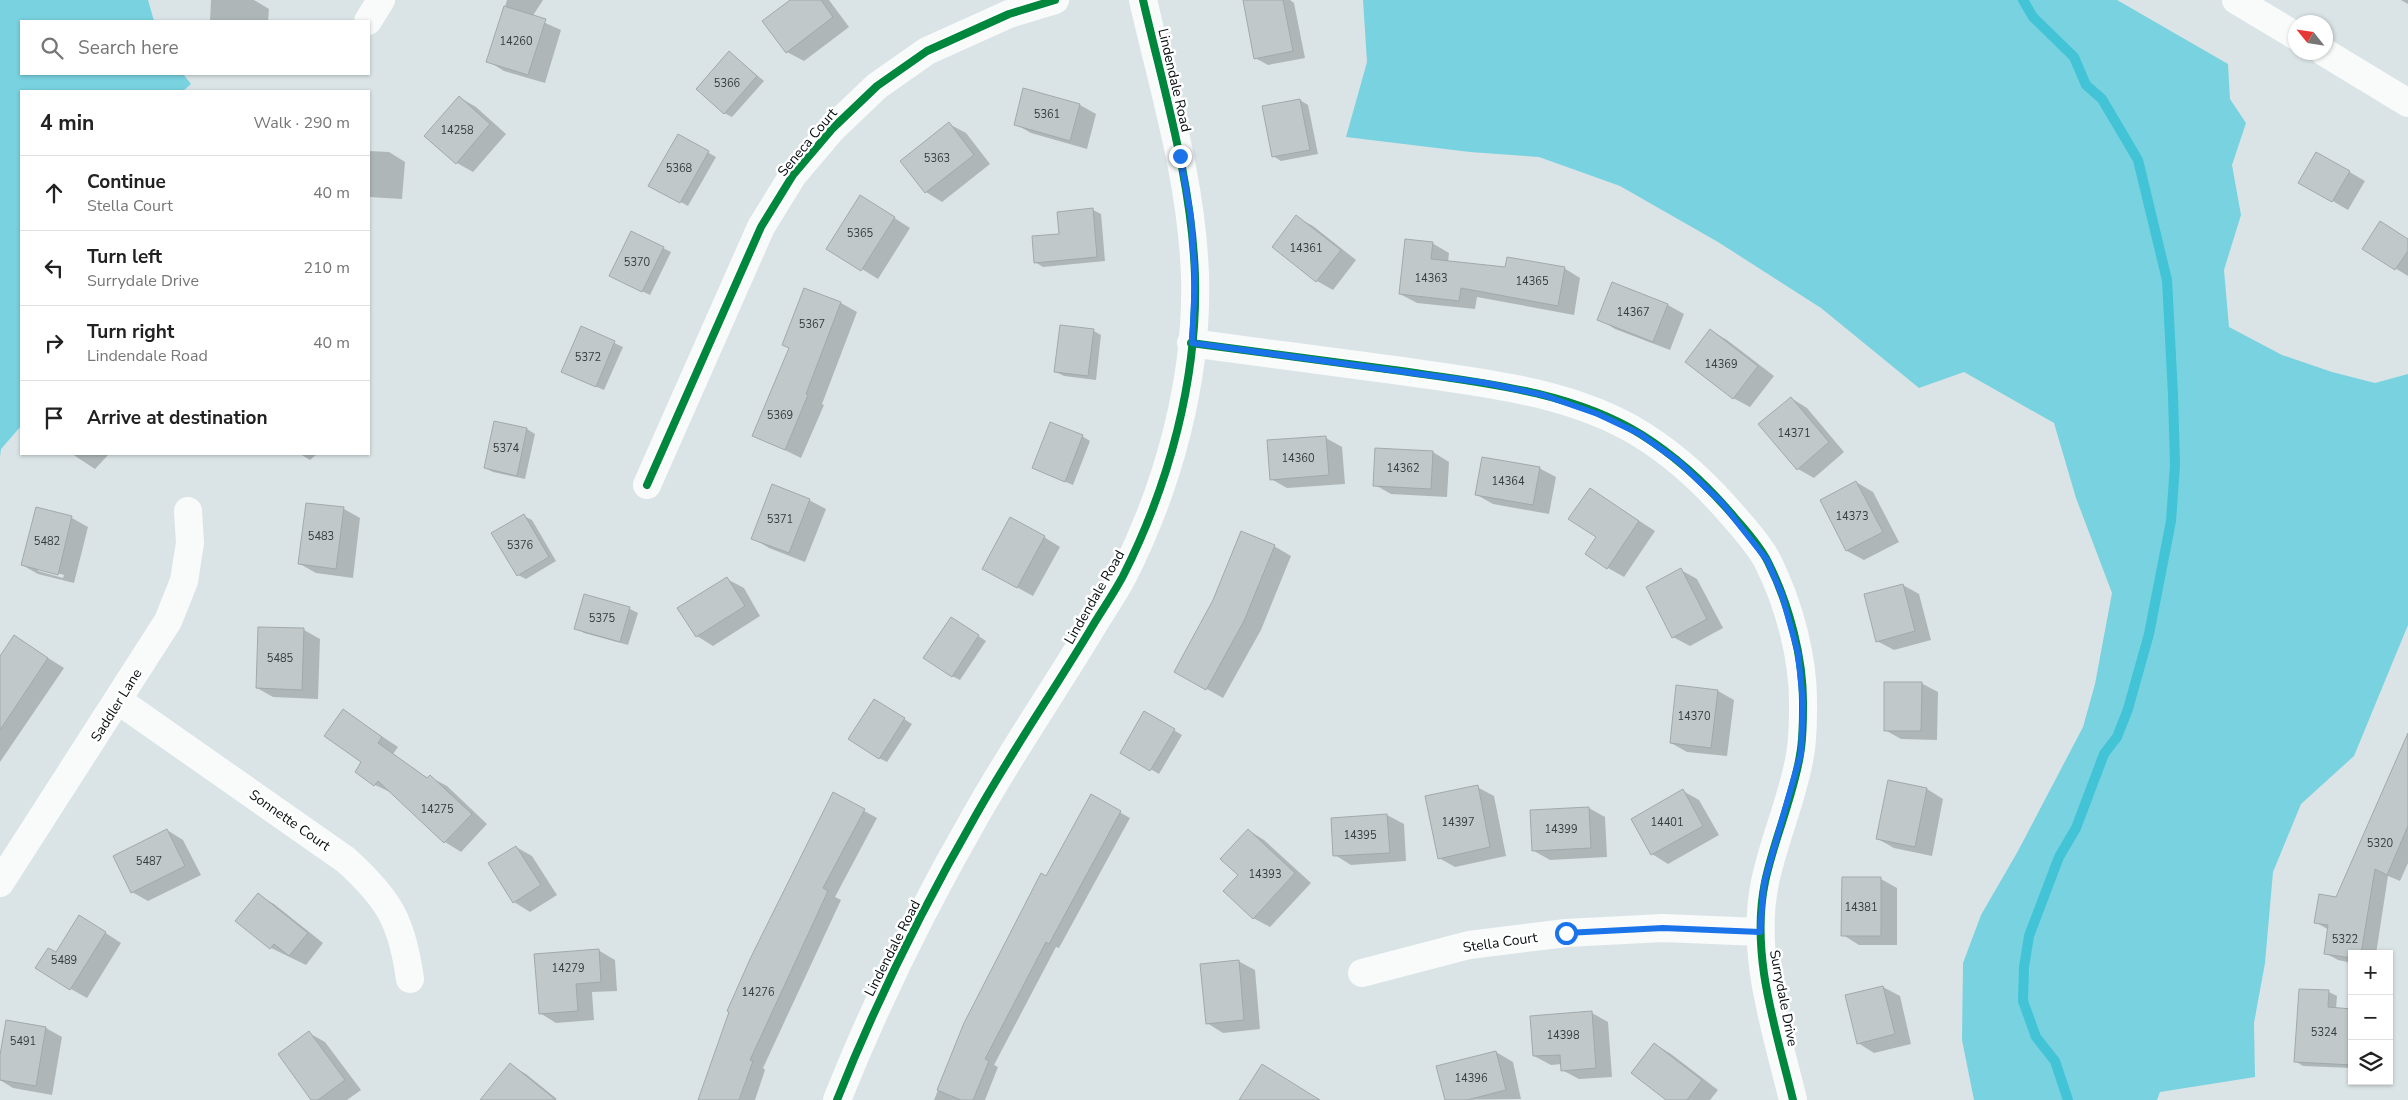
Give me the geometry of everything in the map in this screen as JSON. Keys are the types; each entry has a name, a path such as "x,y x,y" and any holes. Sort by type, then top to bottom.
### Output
{"street":[{"path":"369,20 381,0"},
{"name":"Seneca Court","path":"647,485 761,227 793,175 833,128 877,86 927,51 1009,14 1055,0"},
{"name":"Lindendale Road","path":"837,1100 901,955 976,815 1123,577 1151,514 1169,462 1185,395 1192,343 1195,279 1191,217 1180,156 1143,0"},
{"path":"2236,0 2288,31"},
{"path":"2333,57 2408,103"},
{"name":"Surrydale Drive","path":"1192,343 1486,383 1543,395 1598,414 1640,434 1679,462 1722,503 1767,560 1782,595 1798,653 1803,703 1801,753 1764,883 1760,932 1762,963 1793,1100"},
{"name":"Saddler Lane","path":"0,883 168,621 184,581 190,543 188,511"},
{"name":"Sonnette Court","path":"119,700 346,860 372,883 392,912 405,945 410,979"},
{"name":"Stella Court","path":"1362,973 1469,945 1566,933 1663,928 1760,932"}],"shaded area":[{"path":"0,0 148,0 154,20 20,20 20,75 184,75 191,84 184,90 20,90 20,427 1,449 0,457"},
{"path":"1363,0 2117,0 2228,64 2230,99 2246,123 2232,165 2241,215 2224,270 2229,327 2282,355 2332,372 2375,383 2408,374 2408,625 2354,756 2301,804 2273,872 2265,963 2254,1023 2255,1077 2160,1092 2157,1100 1974,1100 1962,1040 1963,963 1981,915 2018,851 2083,727 2095,684 2112,593 2076,498 2054,423 1964,372 1919,388 1821,308 1718,242 1620,186 1539,157 1470,152 1346,137 1367,62"}],"building":[{"path":"790,0 821,0 833,17 786,53 762,21"},
{"path":"1243,0 1283,0 1293,51 1254,59"},
{"path":"504,6 546,19 528,75 486,62"},
{"path":"729,51 757,76 724,114 696,89"},
{"path":"1023,88 1080,104 1070,141 1014,125"},
{"path":"459,96 490,124 456,164 424,136"},
{"path":"1300,99 1310,150 1272,157 1262,106"},
{"path":"949,122 974,155 925,193 900,161"},
{"path":"678,134 709,151 680,203 648,186"},
{"path":"2316,152 2350,171 2332,202 2298,183"},
{"path":"860,195 895,217 861,271 826,249"},
{"path":"1093,208 1097,257 1034,263 1032,236 1059,234 1057,212"},
{"path":"1296,215 1341,250 1316,282 1272,247"},
{"path":"2380,221 2408,239 2408,251 2395,270 2362,249"},
{"path":"631,231 664,247 642,292 609,276"},
{"path":"1405,239 1433,242 1431,259 1505,267 1507,257 1565,267 1558,306 1461,288 1459,301 1399,294"},
{"path":"1612,282 1668,304 1653,342 1597,320"},
{"path":"804,288 841,302 806,394 808,395 785,450 752,436 789,348 782,345"},
{"path":"1060,325 1094,329 1088,376 1054,372"},
{"path":"581,326 615,341 596,387 561,372"},
{"path":"1710,329 1758,366 1733,399 1685,362"},
{"path":"1791,397 1829,442 1797,470 1758,424"},
{"path":"494,421 527,428 517,476 484,468"},
{"path":"1050,422 1083,435 1065,482 1032,468"},
{"path":"1326,436 1329,475 1270,480 1267,440"},
{"path":"1375,448 1433,451 1431,489 1373,486"},
{"path":"1482,457 1540,467 1533,505 1475,495"},
{"path":"1856,481 1883,532 1846,551 1820,500"},
{"path":"772,484 810,499 789,553 751,539"},
{"path":"1590,488 1639,521 1607,569 1585,554 1596,537 1568,519"},
{"path":"306,503 344,507 336,569 298,564"},
{"path":"36,507 72,516 58,575 21,565"},
{"path":"524,514 549,557 517,576 491,533"},
{"path":"1010,517 1045,536 1017,588 982,569"},
{"path":"1241,531 1275,545 1244,621 1206,690 1174,672 1213,600"},
{"path":"1681,568 1707,619 1672,638 1646,587"},
{"path":"727,577 745,606 696,637 677,608"},
{"path":"1903,584 1915,631 1876,642 1864,594"},
{"path":"584,594 630,607 620,642 574,629"},
{"path":"951,617 979,635 952,677 923,658"},
{"path":"258,627 304,628 302,690 256,688"},
{"path":"14,635 48,658 0,730 0,656"},
{"path":"1884,682 1922,682 1921,731 1884,731"},
{"path":"1676,685 1718,690 1711,748 1670,743"},
{"path":"874,699 905,718 879,759 848,739"},
{"path":"343,709 382,737 378,743 427,778 430,775 472,814 444,843 378,781 374,786 355,772 361,762 324,736"},
{"path":"1144,711 1175,729 1150,771 1120,753"},
{"path":"2408,733 2408,826 2387,875 2375,869 2362,950 2348,950 2348,957 2324,954 2328,925 2314,923 2319,894 2336,897"},
{"path":"1888,780 1927,788 1915,847 1876,839"},
{"path":"1478,785 1490,847 1438,859 1425,796"},
{"path":"1683,789 1703,826 1651,855 1631,819"},
{"path":"833,792 865,809 823,888 828,891 750,1060 753,1061 739,1100 698,1100 729,1012 727,1011 751,957"},
{"path":"1091,794 1121,811 1049,944 1046,942 985,1059 989,1061 973,1100 961,1100 937,1090 964,1023 1041,873 1046,876"},
{"path":"1589,807 1591,848 1532,851 1530,810"},
{"path":"1387,814 1390,853 1333,856 1331,818"},
{"path":"167,829 185,866 131,893 113,856"},
{"path":"1248,829 1295,873 1253,919 1223,891 1238,875 1220,859"},
{"path":"516,846 541,885 513,903 488,863"},
{"path":"1842,877 1881,877 1881,936 1841,936"},
{"path":"258,893 308,933 289,956 274,944 270,949 235,921"},
{"path":"79,915 106,932 70,990 35,968 48,948 56,952"},
{"path":"599,949 601,982 576,984 578,1011 539,1014 534,954"},
{"path":"1239,960 1244,1020 1206,1024 1200,964"},
{"path":"1883,986 1895,1034 1857,1044 1845,995"},
{"path":"2299,989 2329,990 2328,1007 2348,1009 2348,1065 2294,1062"},
{"path":"1592,1011 1596,1068 1561,1071 1560,1055 1533,1056 1530,1016"},
{"path":"6,1020 46,1027 36,1086 0,1080 0,1055"},
{"path":"309,1031 345,1080 318,1100 311,1100 278,1054"},
{"path":"1654,1043 1702,1080 1687,1100 1666,1100 1631,1073"},
{"path":"1496,1051 1506,1090 1467,1100 1445,1100 1436,1066"},
{"path":"510,1063 556,1100 480,1100"},
{"path":"1262,1064 1320,1100 1239,1100"}],"waterway":[{"path":"2023,0 2033,17 2074,57 2086,85 2102,99 2138,160 2167,280 2173,395 2175,465 2171,521 2149,634 2128,709 2117,737 2104,754 2076,828 2059,857 2029,936 2024,967 2023,1001 2036,1037 2055,1061 2068,1100"}],"cycle path":[{"path":"647,485 761,227 793,175 833,128 877,86 927,51 1009,14 1055,0"},
{"path":"837,1100 884,991 956,850 1003,769 1123,576 1154,505 1167,468 1186,392 1195,314 1195,276 1193,241 1183,171 1143,0"},
{"path":"1191,343 1490,384 1554,398 1584,408 1614,420 1642,435 1668,453 1715,495 1753,539 1776,578 1789,614 1798,651 1803,689 1803,731 1797,771 1769,866 1761,909 1761,937 1767,992 1793,1100"}],"route":[{"path":"1180,156 1191,217 1195,279 1192,343 1486,383 1543,395 1598,414 1640,434 1679,462 1722,503 1748,533 1767,560 1782,595 1798,653 1803,703 1801,753 1764,883 1760,932 1663,928 1566,933"}]}
